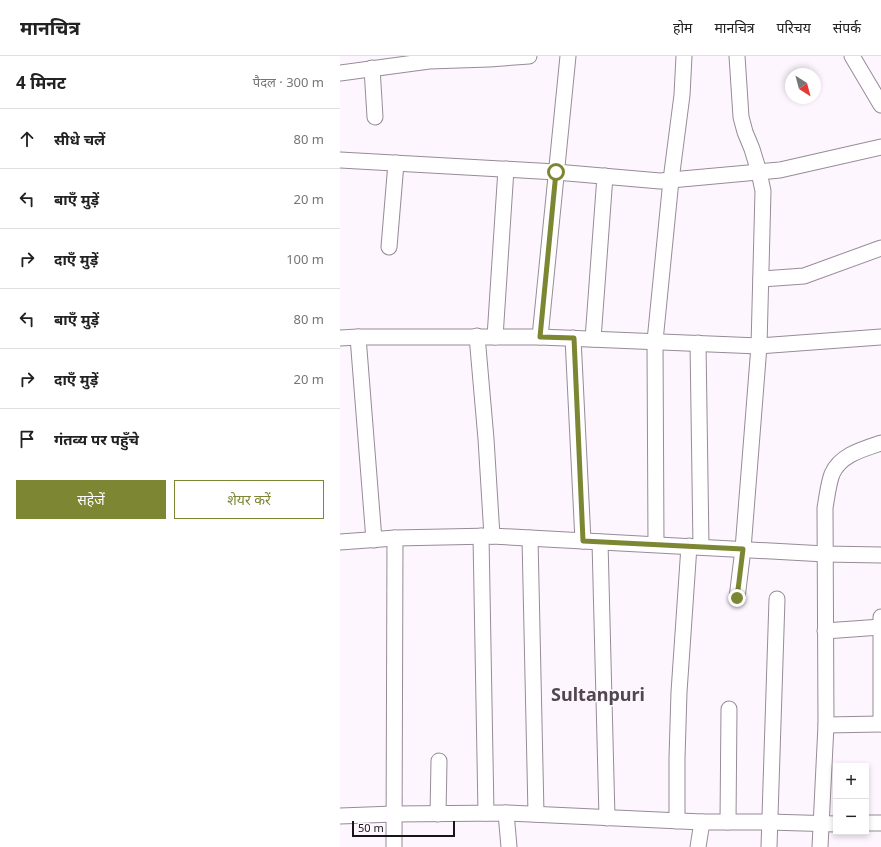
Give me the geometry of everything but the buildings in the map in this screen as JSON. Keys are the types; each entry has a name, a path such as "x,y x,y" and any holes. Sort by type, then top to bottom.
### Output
{"street":[{"path":"340,73 429,58 490,59 529,56"},
{"path":"540,337 568,56"},
{"path":"656,544 656,341 671,180 682,95 684,56"},
{"path":"736,56 741,117 759,172 763,191 758,346 743,549 737,598"},
{"path":"852,56 881,106"},
{"path":"372,68 375,117"},
{"path":"340,160 556,172 660,181 780,170 881,148"},
{"path":"389,247 396,163"},
{"path":"495,337 506,169"},
{"path":"593,339 605,176"},
{"path":"761,279 804,276 881,248"},
{"path":"478,336 486,439 486,813"},
{"path":"340,338 478,336 540,337 758,346 881,337"},
{"path":"358,337 374,540"},
{"path":"574,338 583,541"},
{"path":"677,820 679,692 695,547 698,343"},
{"path":"820,847 826,725 825,508 832,473 840,462 848,456 881,443"},
{"path":"340,542 395,538 486,536 825,554 881,555"},
{"path":"394,847 395,538"},
{"path":"530,538 536,814"},
{"path":"600,542 607,818"},
{"path":"769,847 776,599"},
{"path":"826,725 881,724 881,617"},
{"path":"825,631 881,626"},
{"path":"728,709 728,822"},
{"path":"438,814 439,761"},
{"path":"506,813 508,847"},
{"path":"340,816 506,813 702,822 833,824"},
{"path":"698,847 702,822"},
{"path":"869,823 881,823"}],"district":[{"name":"Sultanpuri","path":"598,695"}],"route":[{"path":"556,172 540,337 574,338 583,541 743,549 737,598"}]}
